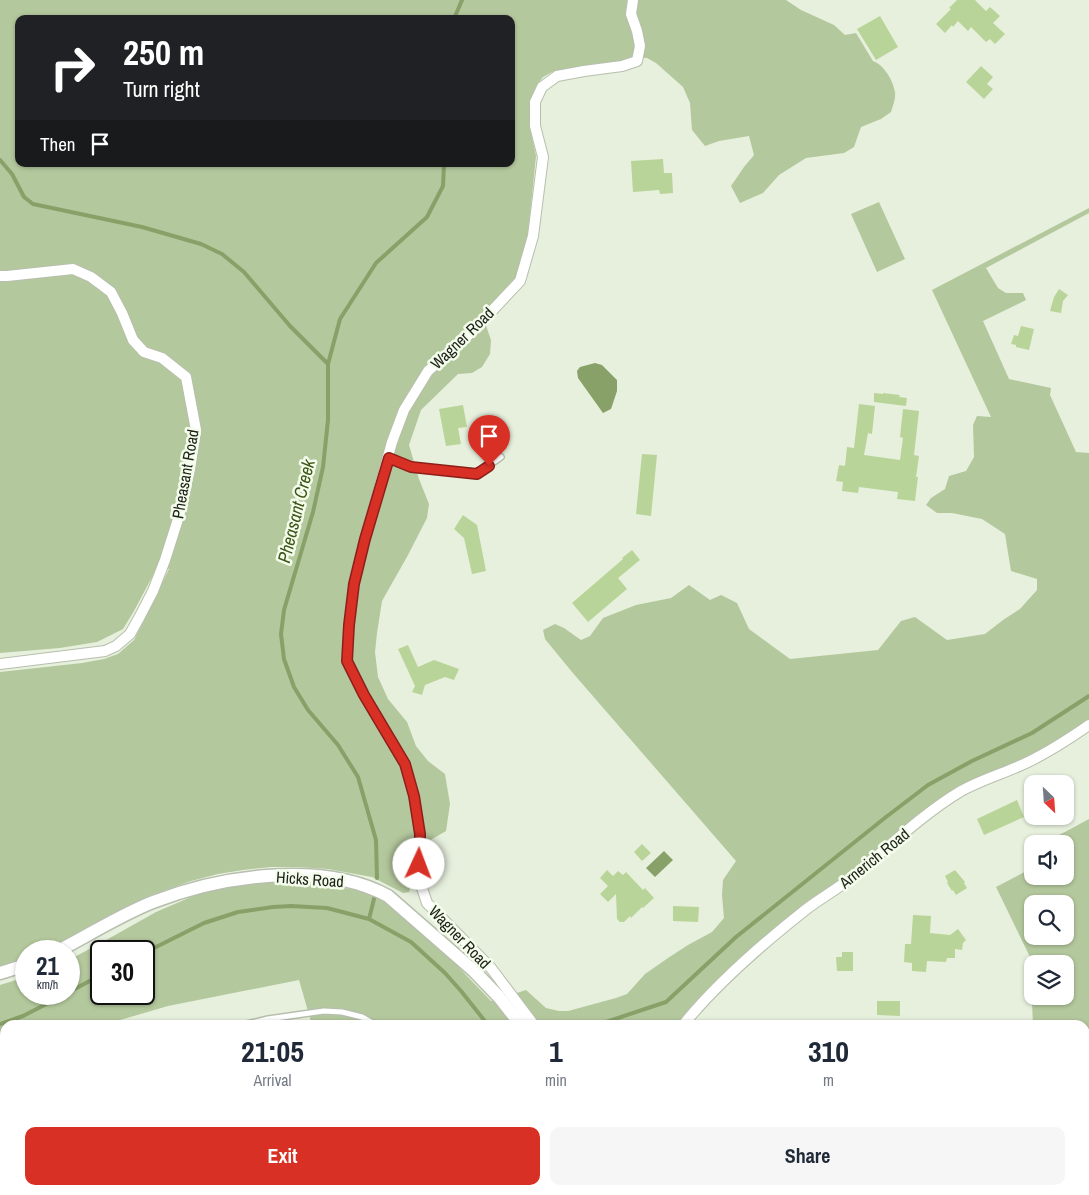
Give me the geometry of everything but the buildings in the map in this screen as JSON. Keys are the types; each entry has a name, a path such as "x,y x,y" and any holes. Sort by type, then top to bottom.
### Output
{"street":[{"name":"Wagner Road","path":"530,1020 491,968 427,903 419,879 420,834 414,796 405,764 364,695 347,661 349,625 354,584 365,539 392,442 404,410 428,371 473,331 520,281 533,236 543,158 535,126 534,102 542,87 557,76 637,62 640,46 631,14 633,0"},
{"name":"Pheasant Road","path":"0,276 73,268 91,277 111,292 133,340 144,352 162,358 186,376 196,430 190,470 168,551 153,591 130,634 116,646 105,651 0,664"},
{"name":"Arnerich Road","path":"687,1020 742,962 805,910 849,880 934,809 982,780 1017,767 1050,751 1089,725"},
{"name":"Hicks Road","path":"79,940 151,903 196,888 246,878 282,875 314,876 340,880 374,888 388,896 474,971 499,997 517,1020"},
{"path":"0,973 15,968"}],"lane":[{"path":"389,458 411,467 477,474 501,457"},
{"path":"264,1020 324,1011 342,1012 367,1020"}],"shaded area":[{"path":"0,0 786,0 801,10 834,25 845,35 856,33 873,61 881,66 892,83 895,99 891,112 881,119 861,127 854,147 844,153 806,158 779,175 763,193 740,203 731,186 754,155 749,136 719,141 705,146 692,130 690,103 683,87 656,63 647,58 634,57 622,61 554,71 543,77 537,85 530,100 530,128 536,156 528,235 516,278 482,314 491,340 490,354 482,367 472,373 458,374 421,410 409,445 429,504 427,518 382,601 375,652 378,677 388,699 407,722 416,746 428,761 445,774 450,804 446,831 415,849 409,892 403,893 372,877 328,869 271,867 218,874 148,896 64,940 15,940 15,961 0,967 0,672 82,663 118,654 134,640 169,569 159,564 123,629 97,642 60,648 0,653"},
{"path":"879,202 905,259 877,272 851,214"},
{"path":"1089,208 1089,213 986,268 998,288 1006,293 1023,293 1026,300 983,321 1009,379 1051,388 1050,395 1076,452 1089,453 1089,725 961,791 805,910 688,1020 311,1020 299,980 168,1006 120,1020 0,1020 0,985 15,980 15,1005 80,1005 80,954 90,949 90,1005 155,1005 155,940 106,940 156,912 198,894 247,880 313,882 372,893 392,905 442,950 491,1001 526,990 546,1008 568,1011 627,994 645,974 688,945 712,932 724,918 723,880 736,861 572,672 545,639 543,630 555,624 581,640 590,636 603,618 636,605 671,598 689,585 710,600 721,595 737,603 749,629 790,659 878,650 901,621 915,617 947,640 985,634 1020,609 1037,590 1037,579 1011,571 1005,534 982,519 952,513 937,513 926,505 931,498 945,489 949,476 966,471 974,457 973,425 977,416 991,417 932,290"},
{"path":"595,363 602,365 617,380 617,391 611,409 603,413 578,378 577,371 580,367"},
{"path":"1089,819 1089,1020 1033,1020 1032,1005 1074,1005 1074,955 1029,955 1024,945 1074,945 1074,895 1024,895 1024,945 996,887 1024,872 1024,885 1074,885 1074,835 1059,835"},
{"path":"664,851 673,860 655,877 646,868"}],"waterway":[{"name":"Pheasant Creek","path":"456,15 462,0"},
{"path":"0,160 12,174 24,197 33,204 142,227 201,244 222,254 244,272 290,326 328,364"},
{"name":"Pheasant Creek","path":"377,878 376,840 358,777 338,745 308,710 294,687 284,659 281,634 284,610 313,512 323,467 328,420 328,364 340,319 376,263 427,217 443,186 444,167"},
{"path":"612,1020 666,1002 736,937 928,785 972,761 1032,733 1089,696"},
{"name":"Pheasant Creek","path":"369,919 375,895"},
{"path":"155,948 204,923 238,912 291,906 327,908 369,919 411,942 445,973 484,1020"},
{"path":"80,986 90,981"},
{"path":"12,1020 44,1005"}],"route":[{"path":"419,864 420,834 414,796 405,764 364,695 347,661 354,584 389,458 411,467 477,474 489,466"}]}
